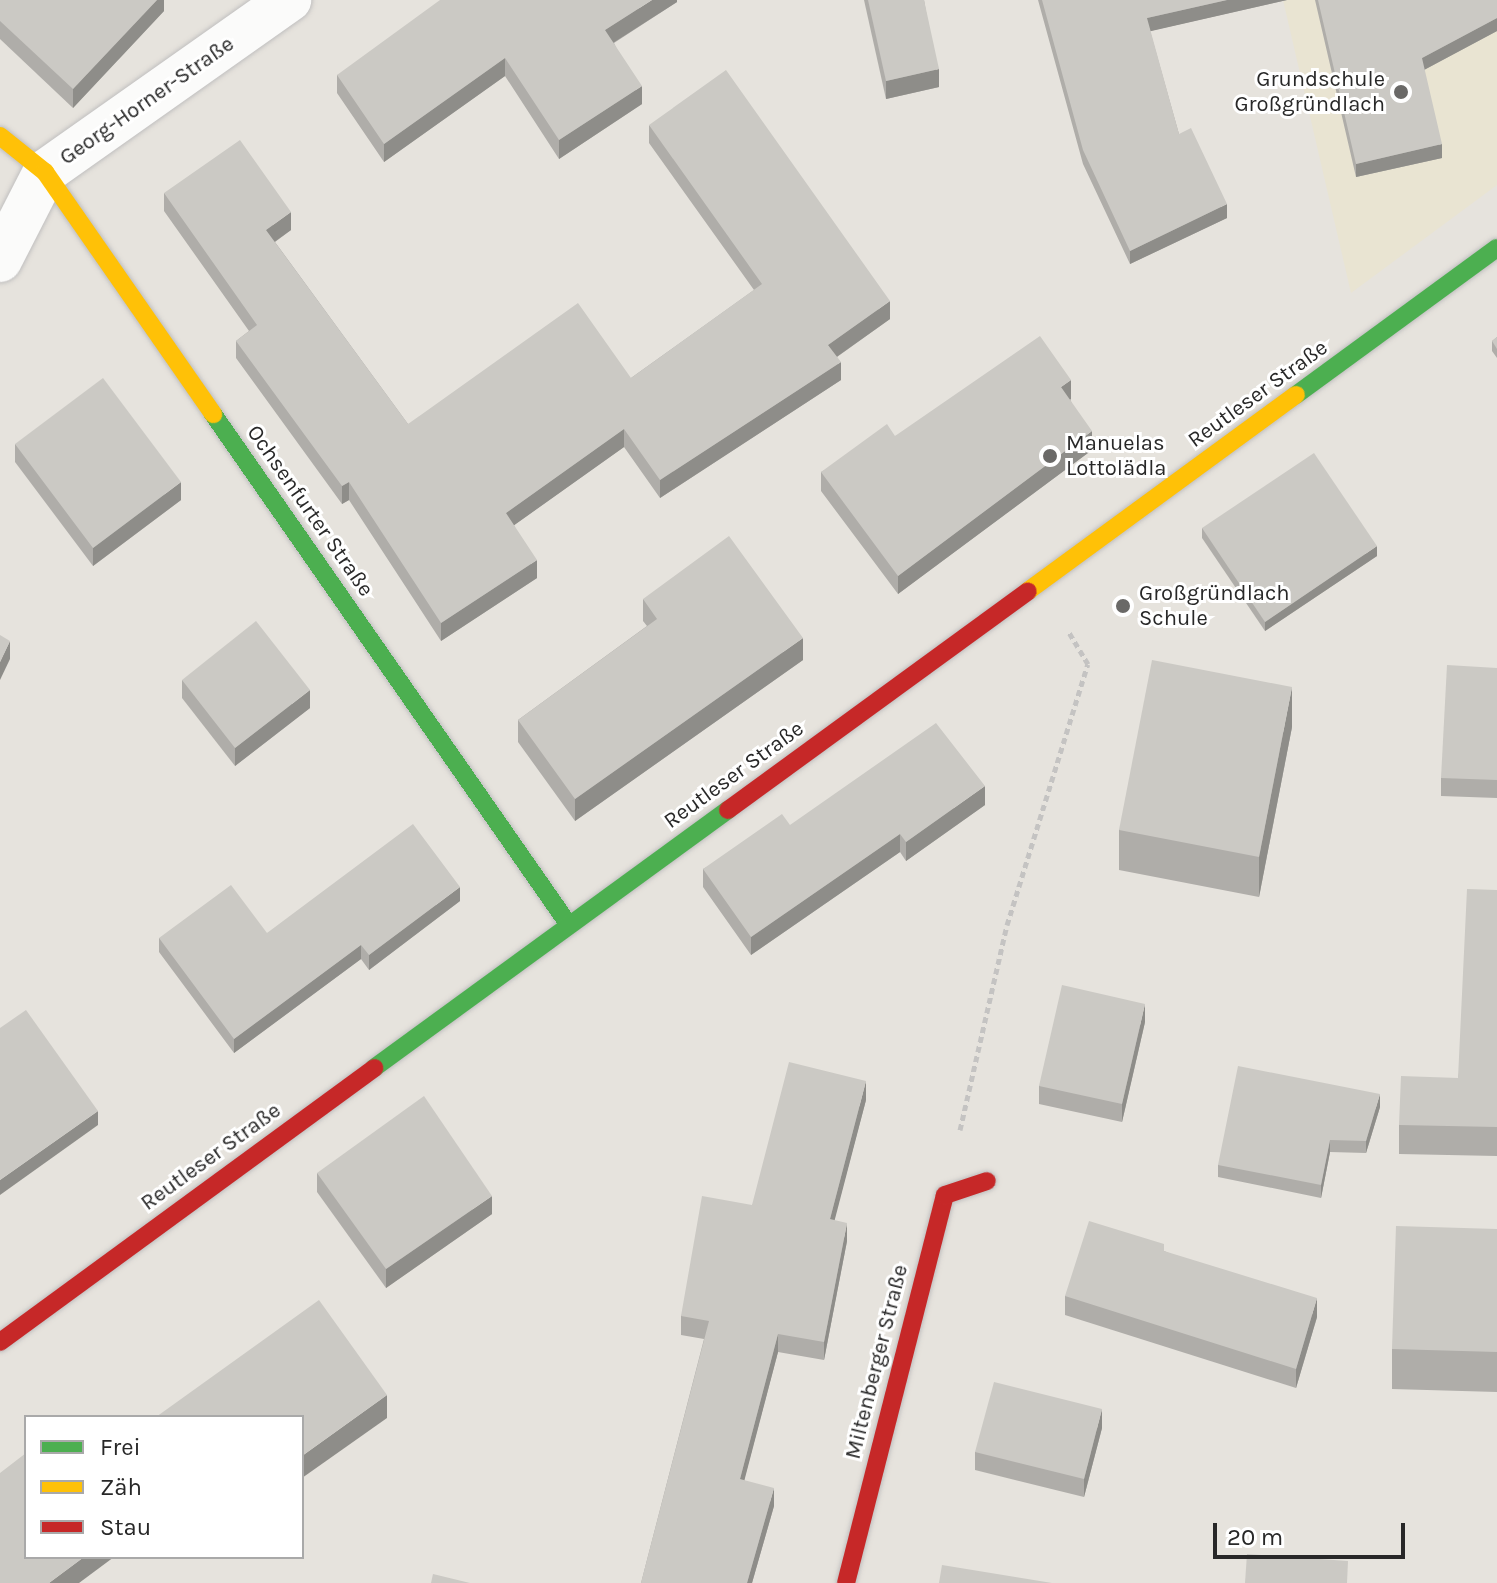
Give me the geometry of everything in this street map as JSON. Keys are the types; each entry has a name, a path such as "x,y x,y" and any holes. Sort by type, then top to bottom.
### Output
{"street":[{"name":"Georg-Horner-Straße","path":"0,260 45,172 289,0"},
{"name":"Ochsenfurter Straße","path":"0,136 45,172 569,925"},
{"name":"Reutleser Straße","path":"0,1342 1497,248"},
{"path":"945,1195 987,1181"},
{"name":"Miltenberger Straße","path":"846,1583 945,1195"}],"path":[{"path":"945,1195 1007,925 1088,664 1040,581"}],"shaded area":[{"name":"Grundschule Großgründlach","path":"1283,0 1497,0 1497,185 1351,293"}],"building":[{"path":"0,0 157,0 73,89 0,21"},
{"path":"440,0 652,0 605,30 642,86 559,140 505,58 384,144 337,75"},
{"path":"868,0 924,0 939,69 886,81"},
{"path":"1042,0 1227,0 1147,18 1179,134 1191,128 1227,204 1130,251 1083,150"},
{"path":"1318,0 1497,0 1497,18 1422,58 1442,144 1356,164"},
{"path":"726,70 890,301 828,345 841,362 660,480 624,429 506,513 537,560 441,623 349,482 342,486 236,341 257,325 164,193 240,140 291,212 266,230 408,424 578,303 631,378 762,284 649,125"},
{"path":"1040,336 1071,380 1061,387 1092,431 898,576 821,472 887,424 895,436"},
{"path":"103,378 181,482 93,548 15,444"},
{"path":"1314,453 1377,546 1265,622 1202,528"},
{"path":"729,536 803,638 575,799 518,720 657,619 643,599"},
{"path":"256,621 310,690 235,748 182,680"},
{"path":"0,635 10,641 0,662"},
{"path":"1152,660 1292,687 1259,857 1119,830"},
{"path":"1447,665 1497,668 1497,780 1441,778"},
{"path":"936,723 985,786 906,842 900,834 751,937 703,869 782,814 790,825"},
{"path":"413,824 460,887 369,955 361,945 234,1039 159,938 231,885 267,933"},
{"path":"1467,889 1497,890 1497,1127 1399,1125 1401,1076 1458,1078"},
{"path":"1062,985 1145,1004 1122,1104 1039,1086"},
{"path":"26,1010 98,1111 0,1180 0,1028"},
{"path":"789,1062 866,1081 830,1219 847,1223 824,1342 778,1334 740,1479 774,1488 747,1583 641,1583 709,1321 681,1316 702,1196 752,1205"},
{"path":"1238,1066 1380,1094 1366,1141 1330,1140 1321,1185 1218,1165"},
{"path":"424,1096 492,1196 386,1269 317,1173"},
{"path":"1089,1221 1164,1244 1164,1251 1317,1298 1296,1369 1065,1296"},
{"path":"1396,1226 1497,1229 1497,1352 1392,1349"},
{"path":"319,1300 387,1395 304,1455 304,1415 159,1415"},
{"path":"994,1382 1102,1409 1084,1479 975,1452"},
{"path":"24,1455 24,1559 81,1559 49,1583 0,1583 0,1473"},
{"path":"1247,1554 1348,1561 1347,1583 1245,1583"},
{"path":"942,1565 1052,1583 939,1583"},
{"path":"433,1574 470,1583 431,1583"}],"traffic: fast":[{"path":"1296,395 1497,248"},
{"path":"213,414 569,925"},
{"path":"374,1068 728,810"}],"traffic: slow":[{"path":"0,136 45,172 213,414"},
{"path":"1028,591 1296,395"}],"traffic: jam":[{"path":"728,810 1028,591"},
{"path":"0,1342 374,1068"},
{"path":"846,1583 945,1195 987,1181"}],"place":[{"name":"Grundschule Großgründlach","path":"1401,92"},
{"name":"Manuelas Lottolädla","path":"1050,456"},
{"name":"Großgründlach Schule","path":"1123,606"}]}
